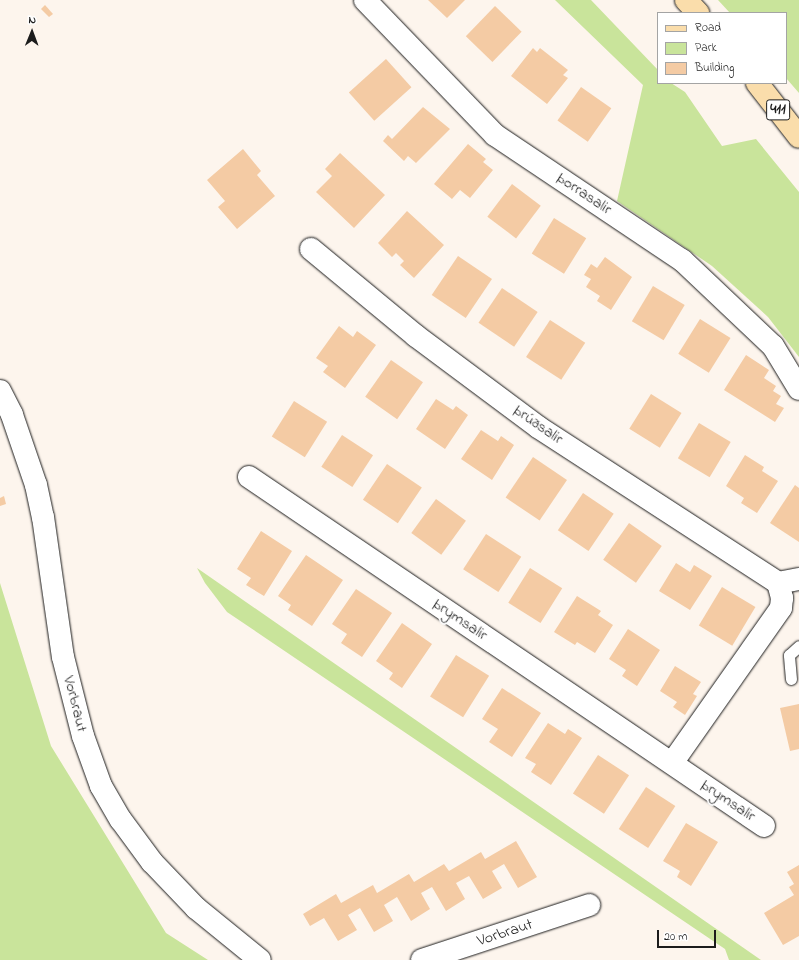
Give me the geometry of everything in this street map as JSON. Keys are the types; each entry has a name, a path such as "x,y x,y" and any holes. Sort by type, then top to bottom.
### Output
{"main road":[{"path":"686,0 697,12"},
{"name":"411","path":"758,84 799,137"}],"street":[{"name":"Þorrasalir","path":"365,0 495,135 682,260 773,346 799,389"},
{"name":"Þrúðsalir","path":"311,249 416,336 538,427 786,592"},
{"name":"Vorbraut","path":"0,391 12,415 36,485 43,517 63,657 83,736 101,786 121,820 152,862 196,908 260,960"},
{"name":"Þrymsalir","path":"249,477 764,826"},
{"path":"672,763 781,608 786,592 799,579"},
{"name":"Vorbraut","path":"422,960 589,906"}],"lane":[{"path":"791,679 789,655 799,646"}],"green space":[{"path":"555,0 591,0 657,69 657,84 673,84 685,92 722,146 756,139 799,192 799,357 768,317 712,266 617,201 643,85"},
{"path":"718,0 799,0 799,93 787,79 787,12 729,12"},
{"path":"197,568 761,960 729,960 725,949 227,612 205,583"},
{"path":"0,583 51,746 166,933 208,960 0,960"}],"building":[{"path":"428,0 465,0 447,18"},
{"path":"45,5 53,14 49,17 41,9"},
{"path":"495,6 522,32 492,62 466,36"},
{"path":"533,48 537,52 540,48 568,70 563,75 568,78 547,104 511,76"},
{"path":"386,59 411,87 374,121 349,92"},
{"path":"581,87 611,108 588,142 557,121"},
{"path":"423,107 450,129 416,163 408,156 404,161 383,141 388,135 392,139"},
{"path":"468,144 486,159 483,162 493,170 470,198 460,190 452,199 434,184"},
{"path":"243,149 261,171 257,175 275,196 237,229 218,207 225,201 207,180"},
{"path":"340,153 385,195 354,228 316,192 332,176 325,169"},
{"path":"512,184 541,206 516,238 487,217"},
{"path":"407,211 444,245 414,278 400,265 404,261 396,253 392,257 378,243"},
{"path":"554,218 586,238 564,274 532,254"},
{"path":"458,256 492,279 466,318 432,295"},
{"path":"605,257 632,277 611,310 597,301 600,296 586,287 591,279 584,275 591,264 597,268"},
{"path":"653,286 685,305 664,340 632,321"},
{"path":"502,288 538,312 514,347 479,323"},
{"path":"700,319 731,338 709,373 678,354"},
{"path":"550,320 585,343 561,380 526,357"},
{"path":"339,326 353,337 357,331 376,345 345,388 323,372 328,366 316,358"},
{"path":"746,355 769,370 764,378 776,386 773,391 781,396 776,404 784,408 775,422 724,390"},
{"path":"391,360 423,382 397,419 365,397"},
{"path":"651,394 682,413 660,448 629,429"},
{"path":"436,399 453,410 456,406 468,415 445,449 416,429"},
{"path":"294,401 327,422 305,457 272,437"},
{"path":"699,423 731,442 710,477 678,458"},
{"path":"481,430 498,441 501,436 514,445 492,480 461,459"},
{"path":"342,435 373,455 352,487 321,467"},
{"path":"745,455 764,467 762,471 778,481 757,513 741,503 744,498 726,486"},
{"path":"533,457 567,480 540,521 506,498"},
{"path":"387,464 422,487 398,523 363,500"},
{"path":"795,485 799,488 799,542 770,523"},
{"path":"583,493 614,514 589,551 558,530"},
{"path":"4,496 6,504 0,506 0,498"},
{"path":"436,499 466,521 441,555 411,533"},
{"path":"629,523 662,546 636,583 603,560"},
{"path":"261,531 292,551 264,596 246,585 251,578 237,569"},
{"path":"486,534 521,557 498,592 463,569"},
{"path":"306,555 343,580 312,626 288,610 291,605 278,596"},
{"path":"676,563 690,572 694,565 712,576 690,610 659,591"},
{"path":"530,568 562,588 540,623 508,603"},
{"path":"722,587 755,607 732,646 699,626"},
{"path":"356,589 392,613 362,657 341,643 347,634 332,624"},
{"path":"577,596 601,611 598,615 613,625 595,653 577,642 575,645 554,632"},
{"path":"402,623 432,644 402,688 389,679 393,673 376,661"},
{"path":"628,629 660,650 637,686 622,676 626,670 609,659"},
{"path":"456,655 489,676 463,717 430,697"},
{"path":"675,666 701,682 693,694 697,696 685,715 673,707 677,702 660,691"},
{"path":"502,688 541,713 512,757 489,742 498,729 482,719"},
{"path":"799,704 799,749 790,751 780,708"},
{"path":"548,723 565,734 568,729 582,738 551,785 531,772 536,764 525,758"},
{"path":"598,755 629,775 604,814 573,794"},
{"path":"646,787 675,806 648,848 619,829"},
{"path":"686,823 718,842 691,886 677,877 680,871 663,861"},
{"path":"516,841 537,877 518,888 504,864 492,871 502,888 483,899 469,876 456,883 465,899 446,911 432,887 421,893 430,909 411,921 397,897 384,905 393,921 374,932 360,908 348,915 357,930 338,941 324,918 310,926 303,914 336,894 341,903 373,885 377,893 409,874 414,882 444,864 449,871 481,852 485,859"},
{"path":"799,865 799,936 783,945 764,913 794,895 789,887 794,884 787,872"}]}
